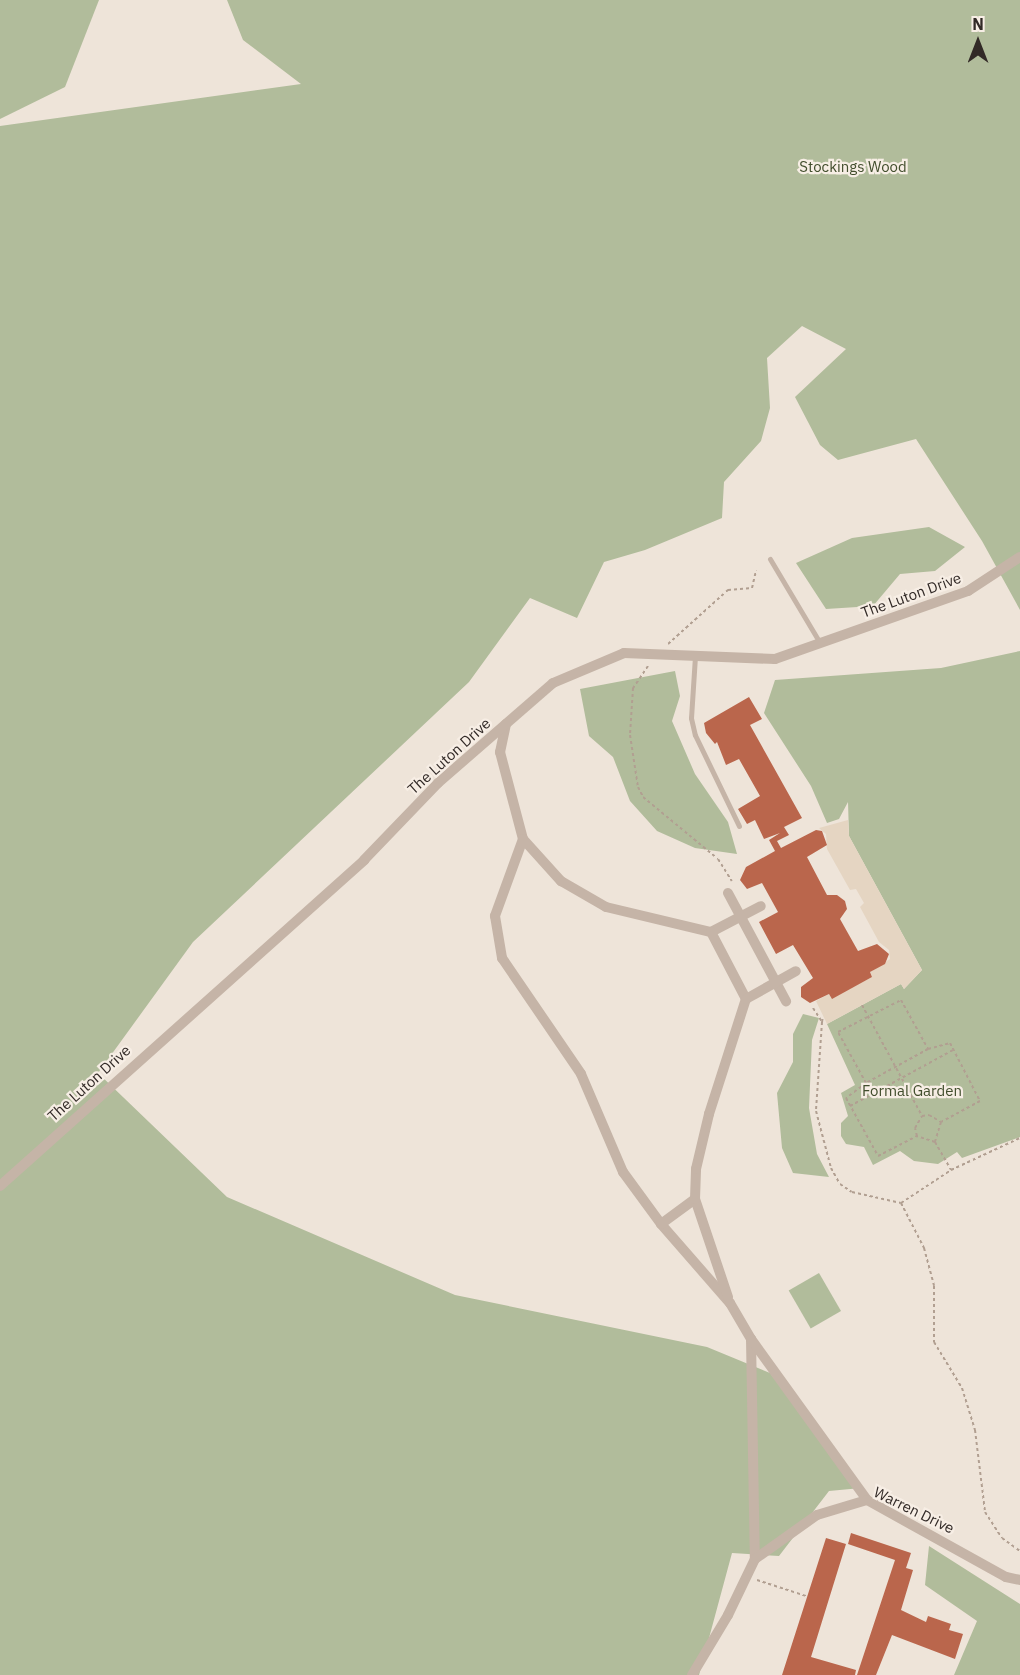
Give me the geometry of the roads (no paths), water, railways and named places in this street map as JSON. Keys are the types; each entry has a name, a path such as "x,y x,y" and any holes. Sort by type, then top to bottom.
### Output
{"street":[{"name":"The Luton Drive","path":"0,1186 364,860 438,783 554,683 624,653 775,659 968,591 1020,556"},
{"path":"506,724 500,752 523,838 561,882 606,907 711,932 761,906"},
{"path":"523,838 495,916 502,958 581,1074 622,1172 661,1224 730,1303 751,1339 867,1500"},
{"path":"730,888 740,917 786,1001"},
{"path":"711,932 746,999"},
{"path":"730,1303 694,1199 696,1169 709,1114 746,999 796,971"},
{"path":"661,1224 694,1199"},
{"path":"692,1675 755,1559 751,1339"},
{"name":"Warren Drive","path":"755,1559 817,1515 867,1500 1006,1577 1020,1580"}],"lane":[{"path":"770,559 820,644"},
{"path":"695,656 690,718 698,744 739,826"}],"park label":[{"name":"Stockings Wood","path":"853,167"},
{"name":"Formal Garden","path":"912,1091"}]}
